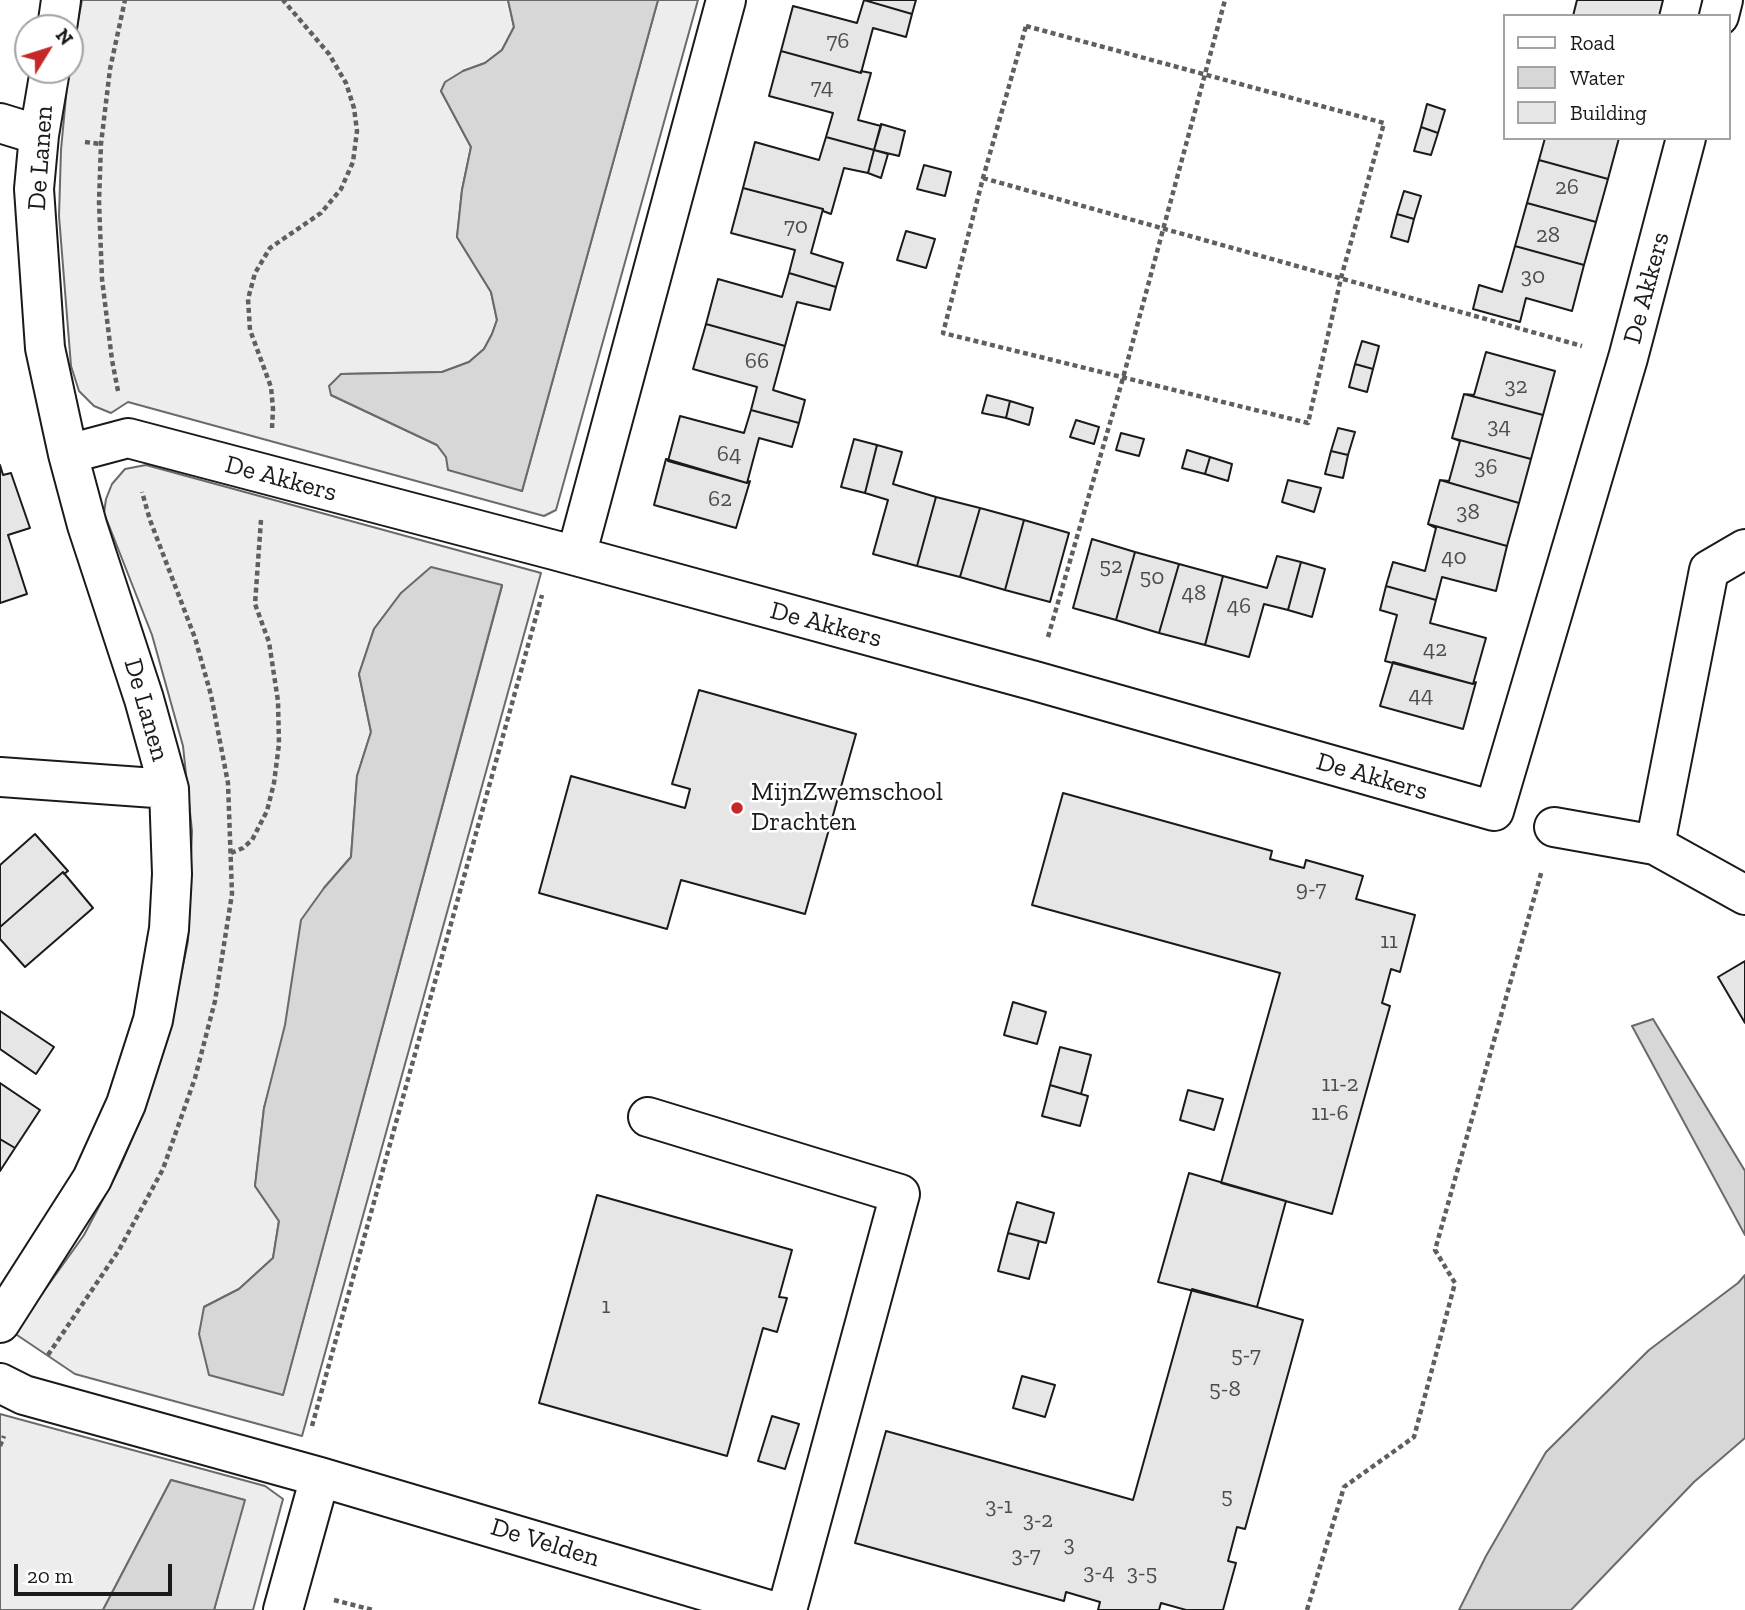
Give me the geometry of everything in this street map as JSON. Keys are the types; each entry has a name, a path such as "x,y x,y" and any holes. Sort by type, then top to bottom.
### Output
{"street":[{"path":"565,553 726,0"},
{"name":"De Lanen","path":"0,1323 92,1179 126,1104 153,1020 169,929 172,874 169,789 144,699 87,525 45,348 34,190 48,84"},
{"path":"0,123 39,135"},
{"name":"De Akkers","path":"68,454 128,438 1035,681 1494,811 1628,358 1685,140"},
{"path":"1655,845 1709,570 1745,550"},
{"path":"0,777 169,789"},
{"path":"1554,827 1655,845 1745,895"},
{"path":"648,1117 900,1194 787,1610"},
{"name":"De Velden","path":"0,1383 24,1395 310,1474 769,1610"},
{"path":"283,1610 310,1474"}],"path":[{"path":"232,853 253,840 267,811 279,744 278,701 269,642 256,604 263,475 272,435 274,409 271,387 250,330 248,299 255,273 270,248 320,213 341,189 354,162 357,131 354,108 346,83 329,54 283,0"},
{"path":"1035,681 1123,378 1225,0"},
{"path":"1026,26 1206,74 1384,123 1341,278 1308,424 943,333 1026,26"},
{"path":"983,178 1628,358"},
{"path":"310,1474 565,553"},
{"path":"1307,1610 1344,1487 1414,1437 1455,1283 1435,1250 1554,827"}],"shaded area":[{"path":"82,0 508,0 514,27 502,50 485,63 463,71 441,91 471,147 462,190 457,237 491,292 497,320 492,334 484,349 469,362 442,372 341,374 331,395 437,445 446,457 522,491 658,0 698,0 556,510 544,516 128,402 111,413 94,406 79,391 71,366 59,216 67,84 84,84 84,14 79,14"},
{"path":"146,465 541,573 302,1436 75,1374 14,1333 84,1235 120,1167 145,1108 169,1034 188,941 192,831 183,746 152,635 104,513 112,484 125,469","holes":["502,586 283,1395 204,1307 239,1289 273,1258 279,1221 255,1186 264,1108 324,888 351,857 357,776 371,732 359,674 374,629 401,593"]},
{"path":"0,1414 265,1486 283,1499 253,1610 214,1610 244,1500 171,1480 103,1610 0,1610"}],"water":[{"path":"508,0 658,0 522,491 448,470 446,457 437,445 331,395 329,386 341,374 442,372 469,362 484,349 492,334 497,320 491,292 457,237 462,190 471,147 441,91 445,82 463,71 485,63 502,50 514,27"},
{"path":"431,567 502,585 283,1395 209,1375 199,1334 204,1307 239,1289 273,1258 279,1221 255,1186 264,1108 285,1025 301,920 351,857 357,776 371,732 359,674 374,629 401,593"},
{"path":"1653,1019 1745,1171 1745,1235 1632,1026"},
{"path":"1745,1275 1745,1438 1694,1482 1571,1610 1459,1610 1486,1556 1546,1452 1649,1350"},
{"path":"171,1480 245,1500 214,1610 103,1610"}],"building":[{"path":"864,0 916,0 912,14"},
{"path":"864,0 912,14 906,37 873,28 861,73 781,51 793,6 857,23"},
{"path":"1577,0 1663,0 1660,14 1574,14"},
{"path":"781,51 861,73 871,73 858,120 881,126 874,150 826,137 833,113 769,96"},
{"path":"1427,104 1445,110 1438,133 1421,127"},
{"path":"881,124 905,131 899,156 874,150"},
{"path":"1421,127 1438,133 1431,155 1414,151"},
{"path":"826,137 874,150 868,173 844,168 831,214 823,209 743,188 755,142 819,160"},
{"path":"1544,140 1618,140 1608,179 1539,160"},
{"path":"874,150 888,154 881,178 868,173"},
{"path":"1539,160 1608,179 1596,222 1527,203"},
{"path":"924,165 951,172 945,196 917,189"},
{"path":"743,188 823,209 811,253 843,263 836,287 789,273 795,250 731,233"},
{"path":"1404,191 1421,196 1414,219 1397,214"},
{"path":"1527,203 1596,222 1584,265 1515,246"},
{"path":"1397,214 1414,219 1408,242 1391,237"},
{"path":"906,231 935,239 926,268 897,260"},
{"path":"1515,246 1584,265 1572,311 1526,298 1520,322 1473,309 1479,285 1502,292"},
{"path":"789,273 836,287 830,310 797,302 785,346 706,324 718,279 782,297"},
{"path":"706,324 785,346 773,390 805,400 799,423 751,410 757,387 693,369"},
{"path":"1362,341 1379,346 1373,369 1355,364"},
{"path":"1486,352 1555,371 1543,415 1464,394 1474,395"},
{"path":"1355,364 1373,369 1367,392 1349,387"},
{"path":"1464,394 1543,415 1531,459 1452,438"},
{"path":"987,395 1010,401 1006,418 982,413"},
{"path":"1010,401 1033,408 1029,425 1006,418"},
{"path":"751,410 799,423 792,447 759,438 747,483 668,461 680,416 744,433"},
{"path":"1076,420 1099,427 1094,444 1070,437"},
{"path":"1338,428 1355,432 1348,455 1331,451"},
{"path":"1121,433 1144,439 1139,456 1116,450"},
{"path":"1452,438 1531,459 1519,503 1440,480 1449,481 1460,441"},
{"path":"854,439 877,445 865,493 841,487"},
{"path":"877,445 902,452 893,484 936,497 917,566 873,554 888,500 865,493"},
{"path":"1187,450 1210,457 1205,474 1182,468"},
{"path":"1331,451 1348,455 1343,478 1325,474"},
{"path":"1210,457 1232,464 1228,481 1205,474"},
{"path":"666,459 747,483 750,481 736,528 654,505"},
{"path":"0,465 3,475 11,473 30,528 8,535 27,594 0,603"},
{"path":"1288,480 1321,488 1314,512 1282,502"},
{"path":"1440,480 1519,503 1507,546 1428,524"},
{"path":"936,497 980,508 960,577 917,566"},
{"path":"980,508 1024,520 1005,590 960,577"},
{"path":"1024,520 1069,533 1050,602 1005,590"},
{"path":"1428,524 1507,546 1496,591 1442,577 1436,600 1386,586 1393,562 1425,571 1436,528"},
{"path":"1092,539 1135,552 1116,620 1073,608"},
{"path":"1135,552 1179,564 1159,633 1116,620"},
{"path":"1277,556 1301,562 1288,610 1264,604 1249,657 1205,645 1223,576 1267,588"},
{"path":"1301,562 1325,569 1312,617 1288,610"},
{"path":"1179,564 1223,576 1205,645 1159,633"},
{"path":"1386,586 1436,600 1430,623 1486,638 1473,684 1385,661 1397,615 1380,610"},
{"path":"1393,662 1473,684 1476,682 1463,729 1380,706"},
{"path":"699,690 856,734 805,914 681,880 667,929 539,893 571,776 685,808 690,789 672,784"},
{"path":"1063,793 1272,851 1270,859 1304,868 1306,860 1363,876 1356,899 1415,915 1400,972 1391,969 1382,1003 1390,1006 1332,1214 1221,1183 1280,973 1032,905"},
{"path":"35,834 68,871 64,874 63,872 0,927 0,865"},
{"path":"63,872 93,908 25,967 0,939 0,927"},
{"path":"1745,961 1745,1023 1718,977"},
{"path":"1013,1002 1046,1012 1037,1044 1004,1035"},
{"path":"0,1011 54,1047 36,1074 0,1049"},
{"path":"1060,1047 1091,1055 1081,1094 1050,1085"},
{"path":"0,1083 40,1110 15,1148 0,1139"},
{"path":"1050,1085 1088,1096 1080,1126 1042,1116"},
{"path":"1188,1090 1223,1099 1214,1130 1180,1120"},
{"path":"0,1139 15,1148 0,1171"},
{"path":"1189,1173 1286,1201 1257,1307 1158,1282"},
{"path":"597,1195 792,1250 779,1297 787,1298 777,1332 763,1328 727,1456 539,1403"},
{"path":"1017,1202 1054,1213 1046,1243 1008,1233"},
{"path":"1008,1233 1039,1241 1029,1279 998,1271"},
{"path":"1192,1289 1303,1320 1245,1529 1237,1527 1228,1561 1236,1563 1223,1610 1186,1610 1161,1603 1159,1610 1098,1610 1100,1602 1066,1592 1064,1601 855,1543 886,1431 1133,1500"},
{"path":"1022,1376 1055,1385 1045,1417 1013,1408"},
{"path":"772,1416 799,1424 785,1469 758,1461"}],"place":[{"name":"MijnZwemschool Drachten","path":"737,808"}]}
